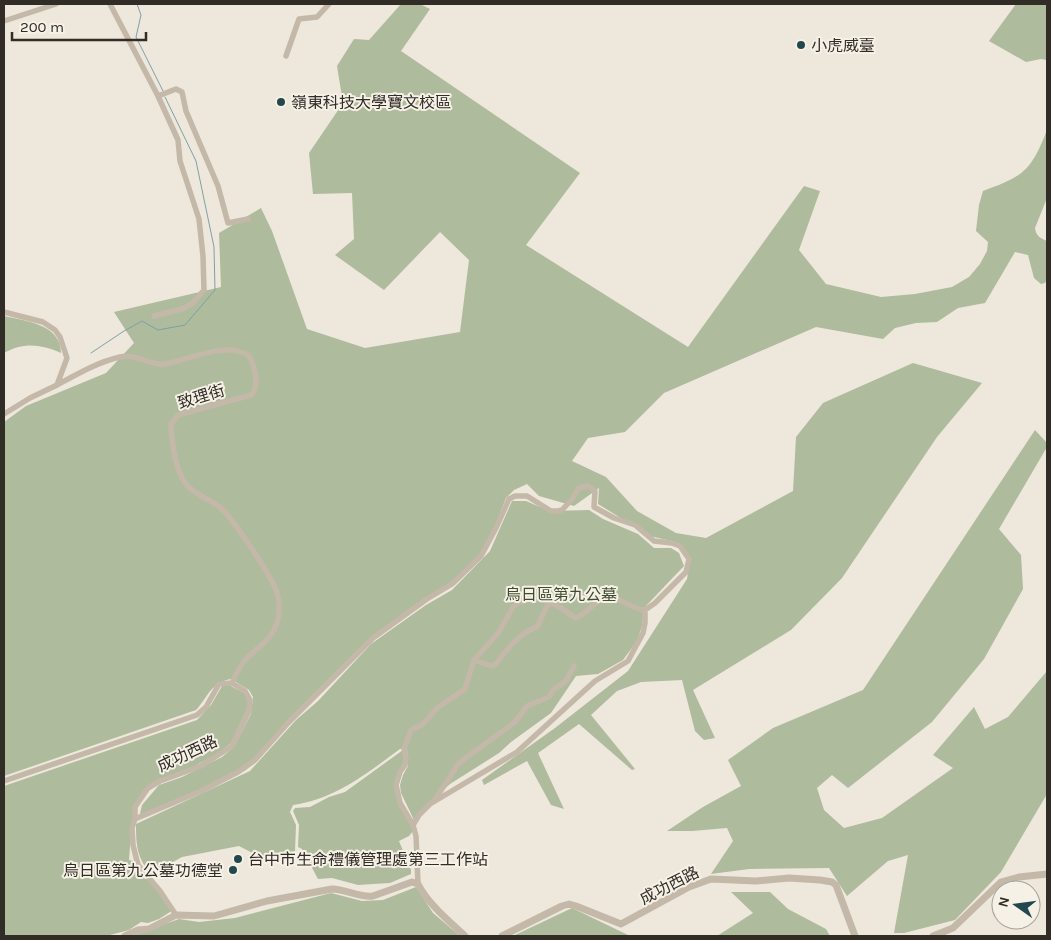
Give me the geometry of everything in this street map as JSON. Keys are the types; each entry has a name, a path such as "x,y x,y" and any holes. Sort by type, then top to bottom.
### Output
{"street":[{"path":"4,22 56,4"},
{"path":"110,4 158,96 178,140 180,161 199,219 204,290 193,303 182,309 154,316"},
{"path":"286,56 299,19 317,17 329,4"},
{"path":"158,96 176,89 182,92 186,111 218,186 228,223 248,219"},
{"path":"4,312 43,322 55,330 60,337 67,358 57,385 30,398 4,414"},
{"name":"致理街","path":"57,385 82,371 125,356 133,356 160,365 225,350 238,350 249,356 256,386 251,395 178,415 171,424 179,470 186,484 198,494 218,505 230,518 269,576 277,593 279,611 275,629 264,644 245,660 232,683"},
{"path":"135,819 201,792 238,772 255,760 288,723 373,638 427,599 452,584 481,556 509,499 515,496 527,496 551,511 562,510 579,488 588,486 595,491 594,507 597,509 614,518 635,525 654,541 680,546 689,559 686,572 655,603 645,610 634,608 611,597 606,597 580,617 575,618 549,602 535,597 518,603 513,607 499,632 474,660 465,689 437,708 422,724 411,730 404,749 405,765 400,772 396,785 400,803 414,826 418,884 430,903 465,936"},
{"path":"474,660 491,666 495,665 522,634 529,629 537,627 549,602"},
{"path":"432,802 517,752 595,681 628,661 643,633 645,610"},
{"path":"414,826 420,815 432,802 459,763 514,722 527,706 548,697 552,690 566,681 574,666"},
{"name":"成功西路","path":"4,781 197,716 206,707 219,684 232,683 245,691 250,700 249,711 232,746 201,766 160,781 148,788 135,807 135,819 132,828 133,845 138,865 160,891 176,915"},
{"path":"933,936 952,928 1001,882 1019,877 1047,874"},
{"name":"成功西路","path":"502,936 569,904 621,924 689,887 711,879 756,881 789,878 820,880 832,882 836,885 855,936"},
{"path":"126,936 138,930 149,929 176,915 214,916 267,901 332,889 339,889 367,897 412,882 418,884"}],"green space":[{"path":"401,4 420,4 430,9 401,51 580,173 526,245 688,347 804,186 820,191 799,250 826,284 881,297 915,294 952,287 969,277 980,264 987,251 988,242 976,231 979,205 983,191 1008,181 1024,170 1036,155 1047,130 1047,198 1035,228 1036,233 1047,241 1047,279 1045,283 1041,284 1034,278 1028,255 1015,252 985,303 958,308 937,322 916,323 895,328 883,339 816,327 664,393 625,432 588,438 572,461 606,477 637,511 676,533 706,538 793,491 796,437 823,403 913,363 982,383 937,437 842,578 791,630 693,690 715,738 704,740 695,731 682,680 641,682 617,691 591,715 635,769 632,770 579,724 538,753 564,809 551,805 527,761 484,785 482,780 555,728 628,671 687,579 690,560 676,542 650,536 598,504 599,488 574,506 539,496 527,484 514,490 506,498 486,548 448,586 369,641 293,717 246,770 139,818 142,805 159,785 182,777 222,757 234,747 251,714 253,697 249,690 231,679 214,687 196,710 4,776 4,422 26,406 106,373 134,343 114,312 221,287 219,233 261,208 272,231 307,329 365,348 460,332 469,260 440,232 384,290 335,255 354,239 352,193 313,194 309,153 343,103 337,66 354,39 369,40"},
{"path":"1016,4 1047,4 1047,60 1041,59 1026,62 989,41"},
{"path":"4,316 31,322 49,330 59,343 61,353 39,346 25,346 11,349 4,353"},
{"path":"1035,430 1047,443 1047,447 999,529 1021,555 1023,589 984,659 932,722 848,788 832,775 817,788 824,810 844,828 882,818 953,768 933,755 974,707 985,729 1008,717 1047,671 1047,794 1001,872 991,880 991,882 955,920 904,933 894,933 908,855 888,861 847,896 829,868 749,869 711,874 733,841 727,828 667,831 703,807 741,786 728,760 773,728 863,690"},
{"name":"烏日區第九公墓","path":"512,501 526,501 549,511 589,510 603,519 638,534 654,548 671,548 679,553 684,566 644,608 642,626 637,641 623,660 598,674 576,676 551,713 499,753 450,784 414,820 401,793 400,785 408,766 407,748 400,749 350,784 323,797 293,805 290,812 296,825 295,851 262,858 239,846 182,857 151,874 138,851 136,824 250,771 296,720 318,701 371,644 426,605 452,590 490,551"},
{"path":"229,685 244,693 249,700 248,707 231,743 220,752 195,766 154,782 138,802 132,821 129,860 137,862 173,910 159,919 148,923 141,922 129,930 106,936 4,936 4,786 197,720 211,705 222,686"},
{"path":"403,750 406,754 396,786 413,831 409,836 399,841 411,874 390,883 358,885 332,878 318,879 302,849 298,847 299,825 293,811 295,808 310,807 329,797 345,792"},
{"path":"416,887 433,913 460,936 132,936 179,919 199,922 235,918 331,893 362,901 383,900"},
{"path":"731,892 770,892 788,909 826,929 830,936 717,936 753,913"},
{"path":"572,908 628,935 633,936 513,936"}],"waterway":[{"path":"137,4 141,15 136,37 163,91"},
{"path":"91,353 142,321 158,330 185,325 215,290 214,247 196,161 165,97"}],"place":[{"name":"小虎威臺","path":"801,45"},
{"name":"嶺東科技大學寶文校區","path":"281,102"},
{"name":"台中市生命禮儀管理處第三工作站","path":"238,859"},
{"name":"烏日區第九公墓功德堂","path":"233,870"}]}
